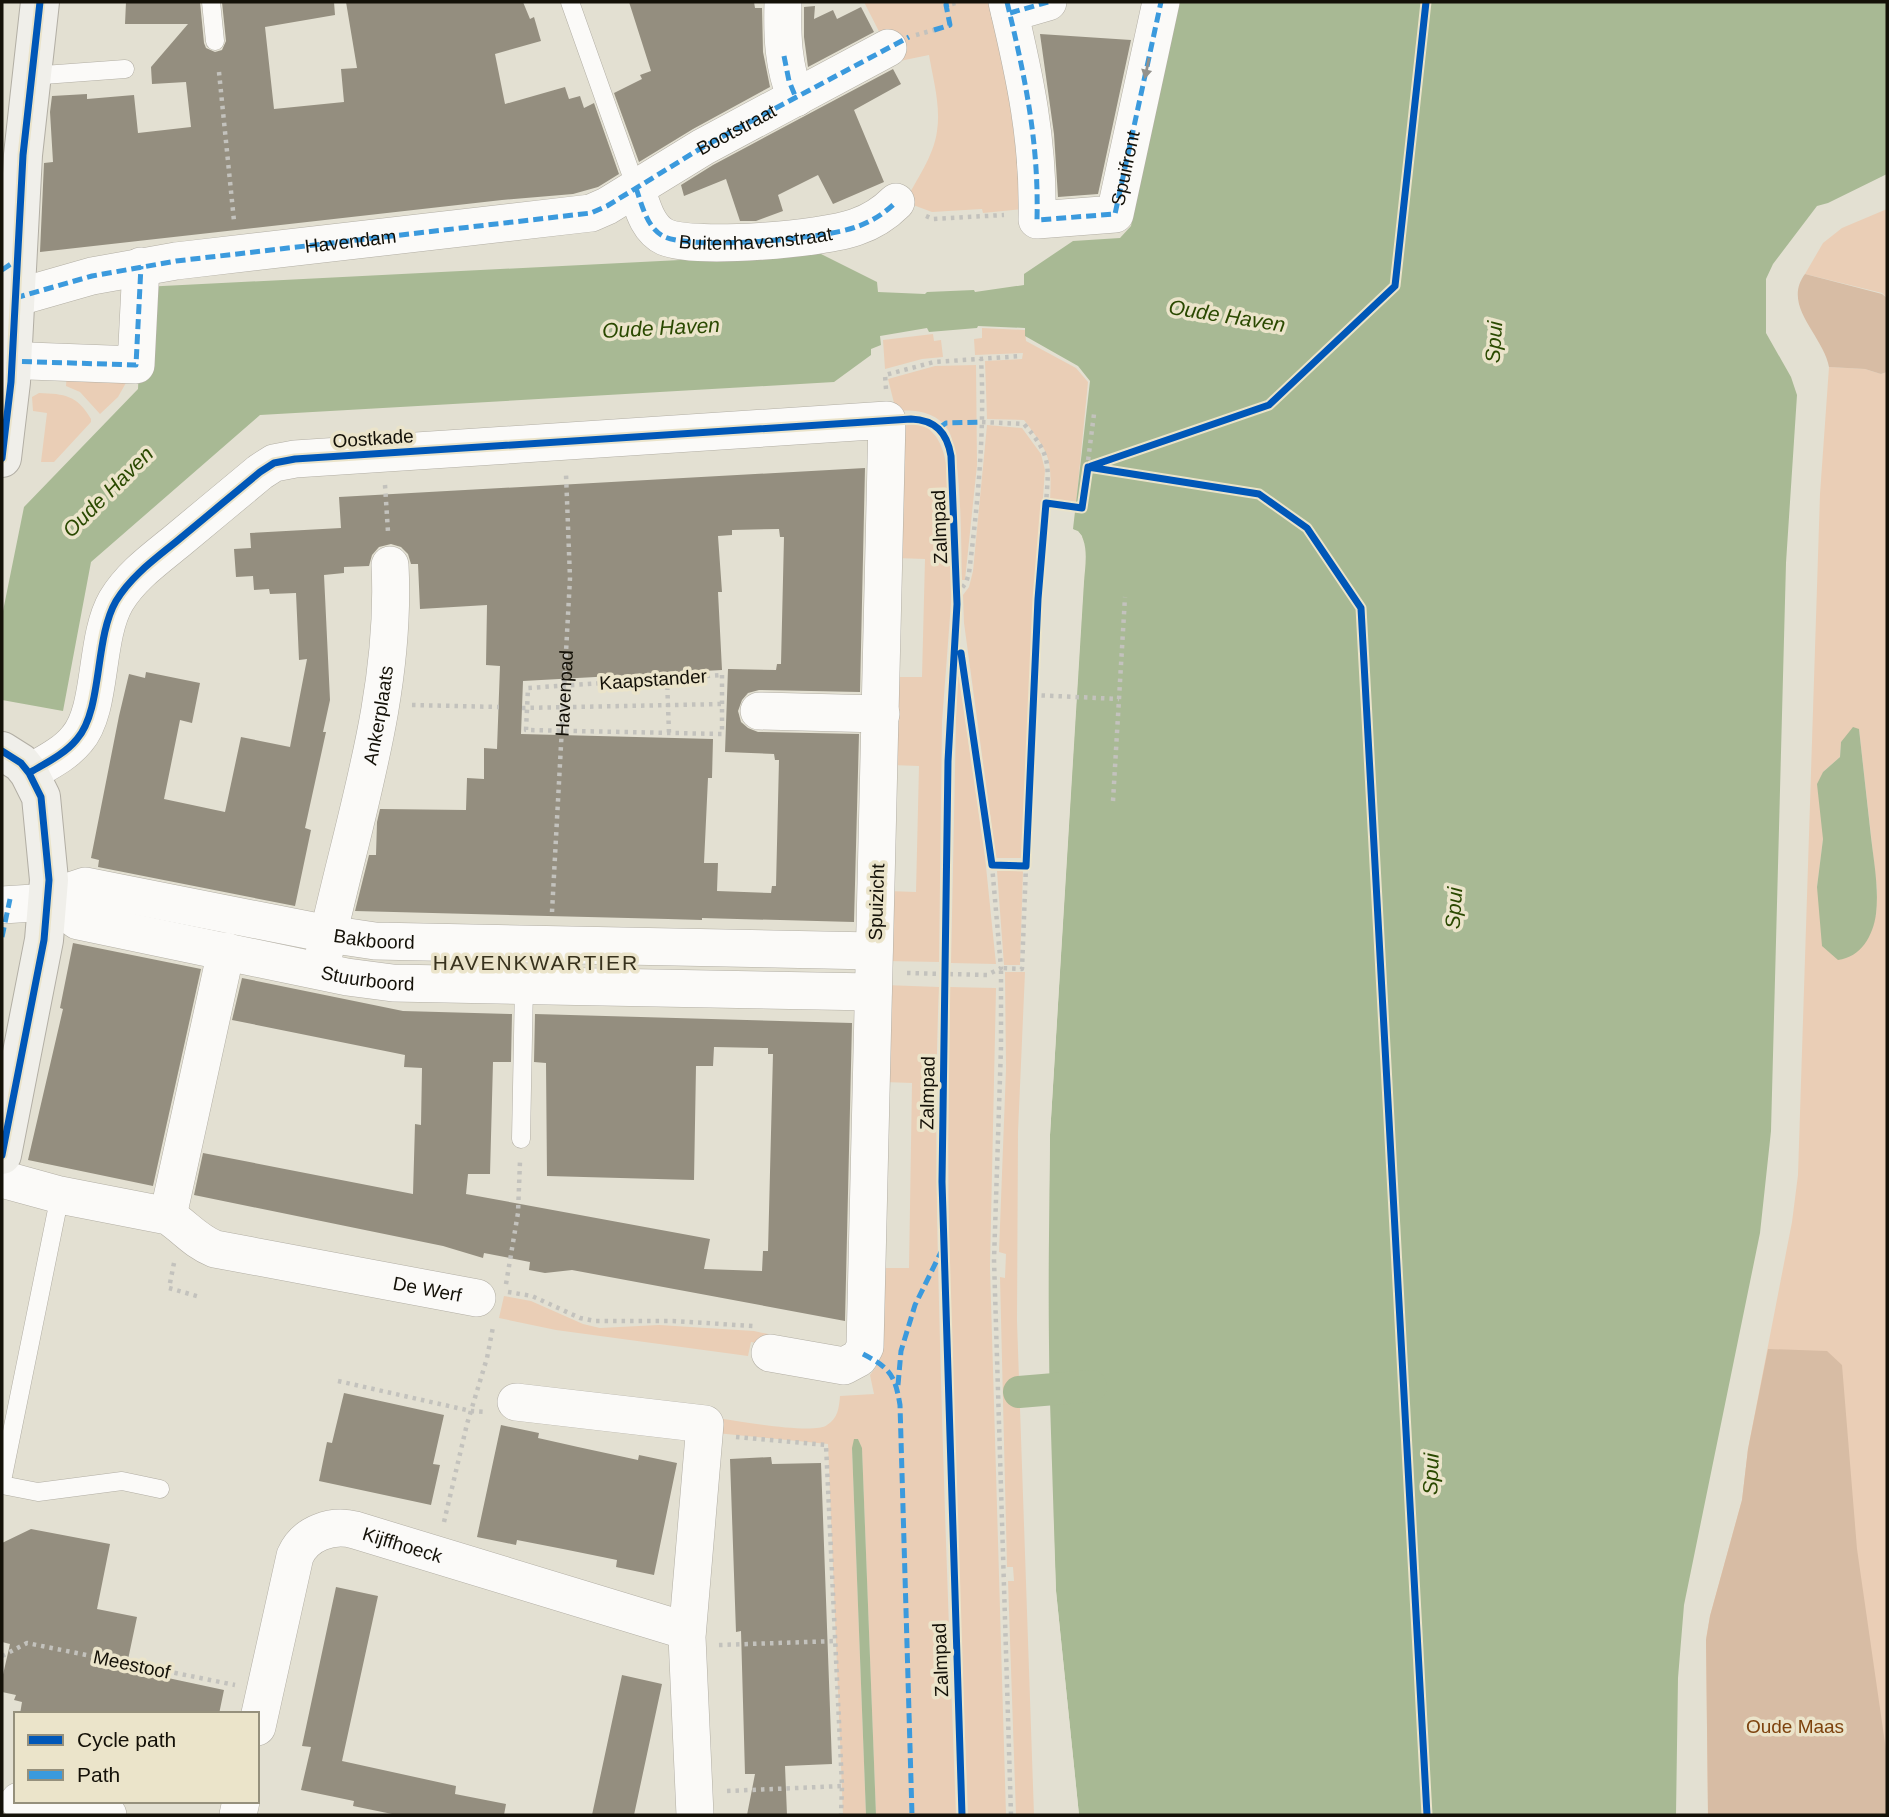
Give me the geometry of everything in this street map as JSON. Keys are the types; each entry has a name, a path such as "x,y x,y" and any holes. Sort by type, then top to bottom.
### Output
{"street":[{"path":"2,458 11,276 30,76 40,2"},
{"name":"Bootstraat","path":"783,2 784,56 789,81 796,97"},
{"name":"Spuifront","path":"1048,2 1008,7 1020,52 1033,125 1037,220 1115,214 1161,2"},
{"name":"Bootstraat","path":"676,163 898,42"},
{"name":"Havendam","path":"11,276 92,276 141,266 578,215 607,206 676,163"},
{"name":"Buitenhavenstraat","path":"635,188 648,219 658,233 674,240 693,242 767,240 832,233 911,209"},
{"path":"7,361 136,365 141,266"},
{"name":"Oostkade","path":"15,762 62,752 78,738 90,712 108,619 124,590 145,567 269,466 287,460 887,420"},
{"name":"Spuizicht","path":"770,1353 838,1366 855,1362 863,1354 865,1347 882,972 881,714 887,420"},
{"name":"Ankerplaats","path":"320,971 359,809 380,705 390,631 390,565"},
{"path":"759,711 881,714"},
{"path":"2,1155 43,947 49,899 41,797 15,762"},
{"name":"Bakboord","path":"49,899 85,886 328,934 390,943 752,949 882,972"},
{"path":"5,912 49,899"},
{"name":"Stuurboord","path":"49,899 78,921 320,971 393,983 751,989 882,972"},
{"path":"524,985 538,944"},
{"path":"751,989 752,949"},
{"path":"168,1216 226,951"},
{"name":"De Werf","path":"2,1180 61,1195 168,1216 182,1225 199,1243 215,1249 492,1295"},
{"path":"516,1402 705,1424 687,1639 695,1804"},
{"name":"Kijffhoeck","path":"259,1718 295,1556 306,1541 321,1532 341,1527 436,1555 687,1639"},
{"path":"30,1803 108,1815"}],"lane":[{"path":"211,2 215,41"},
{"path":"570,2 635,188"},
{"path":"30,76 125,69"},
{"path":"521,1139 524,985"},
{"path":"61,1195 2,1483 38,1492 122,1481 160,1489"}],"path":[{"path":"952,4 960,2"},
{"path":"898,42 934,30"},
{"path":"219,72 235,230"},
{"path":"911,209 933,219 984,216"},
{"path":"890,374 928,363 1022,356"},
{"path":"957,594 964,586 969,573 977,500 982,422 981,359"},
{"path":"1046,503 1083,508 1094,414"},
{"path":"982,422 1021,424 1044,451 1048,463 1045,513"},
{"path":"384,453 390,565"},
{"path":"1113,801 1125,597"},
{"path":"667,678 669,733"},
{"path":"1033,708 1034,681"},
{"path":"1033,695 1119,699"},
{"path":"525,708 723,704"},
{"path":"380,705 499,707"},
{"path":"990,852 1001,968 994,1260 1011,1815"},
{"path":"882,972 987,975 1001,968 1022,969 1026,852"},
{"path":"992,865 1003,865"},
{"path":"1014,866 1026,866"},
{"path":"946,962 946,988"},
{"path":"436,1555 490,1343 492,1295 507,1278 518,1213 521,1139"},
{"path":"174,1260 169,1288 200,1297"},
{"path":"492,1295 532,1296 580,1318 594,1321 665,1321 771,1328 770,1353"},
{"path":"338,1381 471,1411 514,1413 516,1402"},
{"path":"704,1435 826,1445 842,1786 841,1815"},
{"path":"687,1639 836,1641"},
{"path":"695,1804 842,1786"}],"green space":[{"path":"864,2 994,2 1015,117 1023,209 983,213 982,209 932,212 905,202 928,159 937,131 937,102 929,55 890,63 889,51"},
{"path":"1887,209 1887,298 1882,293 1805,274 1823,243 1842,228"},
{"path":"1805,274 1882,294 1887,298 1887,372 1881,374 1865,369 1829,367 1826,355 1806,321 1798,298 1799,286"},
{"path":"982,328 1025,330 1026,341 1076,368 1088,382 1076,504 1050,501 1048,457 1024,420 987,419 985,361 1022,359 1023,353 975,355 974,339 982,338"},
{"path":"933,334 934,341 941,340 943,357 922,359 885,369 883,340"},
{"path":"976,365 977,465 965,580 962,580 960,502 953,441 938,419 918,411 896,411 888,379 935,366"},
{"path":"1829,367 1865,369 1881,374 1887,372 1887,1815 1708,1815 1706,1639 1742,1500 1748,1449 1792,1222 1798,1175 1820,494","holes":["1859,729 1877,889 1876,916 1817,887 1823,839 1823,772 1840,757 1841,742"]},
{"path":"67,372 127,381 118,397 100,414 80,392 66,386"},
{"path":"39,393 70,397 81,405 91,419 54,462 41,462 47,413 33,411 32,397"},
{"path":"920,424 938,440 946,463 952,590 942,722 939,962 885,961 888,891 916,892 919,766 891,765 893,677 922,677 925,559 896,558 897,426"},
{"path":"987,425 1022,428 1041,454 1045,470 1033,634 1024,858 996,858 964,623 963,595 969,587 973,571"},
{"path":"957,673 985,857 996,964 951,963"},
{"path":"997,871 1023,871 1020,965 1004,965"},
{"path":"1005,972 1025,972 1018,1132 1017,1321 1034,1815 1016,1815 1008,1581 1014,1581 1013,1567 1007,1567 1000,1277 1005,1278 1006,1254 999,1252 1006,1069"},
{"path":"885,985 939,987 936,1121 938,1254 956,1815 876,1815 862,1449 858,1439 852,1448 866,1815 843,1815 828,1444 716,1433 717,1418 775,1426 819,1428 827,1425 836,1416 840,1396 874,1394 870,1375 877,1361 881,1268 909,1268 912,1083 884,1082"},
{"path":"950,987 996,988 990,1267 1006,1815 968,1815 950,1297"},
{"path":"504,1296 531,1301 583,1324 600,1328 659,1325 754,1331 768,1334 767,1345 751,1342 748,1356 556,1330 499,1318"},
{"name":"Oude Maas","path":"1768,1349 1827,1351 1842,1365 1857,1549 1887,1757 1887,1815 1708,1815 1706,1640 1710,1616 1742,1500 1748,1449"}],"water":[{"path":"1173,2 1887,2 1887,174 1817,206 1773,264 1766,279 1766,333 1791,377 1797,395 1786,563 1771,1131 1760,1233 1684,1605 1678,1678 1676,1815 1079,1815 1056,1591 1050,1441 1048,1247 1050,1135 1086,560 1085,545 1079,533 1073,529 1090,381 1078,366 1025,336 1025,328 978,326 929,332 927,328 880,336 881,345 871,349 871,355 834,382 260,415 91,562 63,711 2,700 2,616 24,507 138,389 143,287 819,253 877,282 878,292 975,292 1024,285 1024,274 1073,241 1120,238 1131,226"},
{"path":"1853,727 1859,729 1877,904 1869,937 1853,955 1838,960 1822,946 1817,887 1823,839 1817,784 1823,772 1840,757 1841,742"},
{"path":"854,1439 858,1439 862,1448 876,1815 866,1815 852,1448"}],"pier":[{"path":"1070,529 1078,531 1082,536 1085,556 1050,1135 1048,1338 1056,1591 1079,1815 1076,1815 1053,1591 1045,1338 1047,1134 1081,582 1080,541"}],"building":[{"path":"126,2 200,2 204,43 206,48 215,52 222,50 226,41 222,2 334,2 335,15 265,27 274,109 344,102 341,69 357,68 346,2 523,2 530,19 534,17 541,41 495,54 505,104 565,87 569,99 580,96 584,108 594,103 619,174 598,187 573,194 40,252 44,163 53,162 50,112 52,96 87,94 87,99 134,95 138,133 191,127 186,82 152,84 151,67 188,24 125,24"},
{"path":"629,2 754,2 755,8 762,8 763,52 770,87 639,162 614,93 642,79 640,75 651,71"},
{"path":"815,6 814,19 833,10 837,19 861,7 874,32 808,67 804,7"},
{"path":"1040,34 1131,40 1098,194 1058,197 1054,134"},
{"path":"893,69 901,84 854,110 884,182 833,204 818,175 778,195 783,211 756,221 740,221 726,179 684,196 681,185 713,165"},
{"path":"865,468 860,692 759,690 748,693 738,711 741,722 758,732 859,734 854,922 355,911 369,855 376,855 380,809 466,810 467,778 484,779 484,748 497,749 500,666 486,665 487,605 420,609 418,564 411,564 408,554 401,547 391,544 379,547 372,555 369,566 344,567 344,573 324,575 330,700 323,732 326,732 305,828 311,830 295,906 98,867 99,860 91,858 129,674 145,678 146,672 200,683 192,723 180,720 164,799 225,812 241,737 290,747 307,659 299,660 296,593 270,594 269,589 254,590 253,576 236,577 234,549 251,548 250,533 341,528 339,497","holes":["779,529 780,537 784,537 781,664 777,664 776,670 728,669 725,752 774,754 775,760 779,760 776,886 772,886 771,893 717,891 718,863 704,863 708,778 712,778 713,739 521,734 523,681 722,670 718,592 722,592 718,536 732,535 732,530"]},
{"path":"73,943 201,969 153,1186 28,1160 63,1009 60,1008"},
{"path":"242,978 403,1011 512,1014 511,1062 493,1062 490,1174 468,1174 466,1194 710,1239 704,1269 762,1271 763,1251 768,1251 773,1054 768,1054 768,1048 714,1047 713,1066 696,1066 694,1180 547,1176 546,1063 534,1062 535,1014 852,1023 845,1321 572,1270 545,1273 529,1270 530,1262 484,1253 483,1258 443,1246 194,1195 203,1153 413,1194 415,1124 421,1125 422,1068 404,1067 405,1055 232,1020"},
{"path":"344,1393 444,1415 433,1464 440,1465 431,1505 319,1481 327,1442 332,1443"},
{"path":"501,1425 539,1433 538,1438 638,1460 639,1455 677,1463 654,1575 616,1567 617,1560 517,1540 516,1545 477,1537"},
{"path":"771,1457 772,1464 821,1463 832,1764 785,1766 787,1815 747,1815 755,1774 745,1774 741,1631 736,1632 730,1459"},
{"path":"31,1529 110,1544 97,1609 137,1617 126,1669 224,1690 219,1712 20,1712 22,1702 14,1700 16,1695 2,1692 2,1679 10,1644 2,1642 2,1543"},
{"path":"336,1587 378,1596 342,1761 456,1786 455,1794 506,1804 504,1815 397,1815 353,1806 354,1801 301,1790 311,1747 302,1746"},
{"path":"622,1675 662,1684 634,1815 592,1815"}],"waterway":[{"path":"1019,1392 1091,1386"}],"ferry route":[{"path":"1089,467 1269,405 1395,286 1426,2"},
{"path":"1088,467 1259,494 1307,528 1361,608 1427,1815"}],"marked path":[{"path":"1007,2 1030,110 1036,164 1037,220 1115,214 1161,2"},
{"path":"1010,13 1048,2"},
{"path":"934,30 950,25 946,5 952,4"},
{"path":"15,298 92,276 176,261 591,213 703,147 909,37"},
{"path":"784,56 796,98"},
{"path":"636,188 646,216 659,233 681,241 703,243 789,239 840,231 872,220 896,202"},
{"path":"2,270 17,260"},
{"path":"7,361 136,365 141,266"},
{"path":"939,428 946,423 982,422"},
{"path":"2,937 10,899"},
{"path":"898,1385 901,1351 915,1305 942,1250"},
{"path":"863,1354 890,1374 900,1405 912,1815"}],"cycle path":[{"path":"2,458 11,382 23,155 40,2"},
{"path":"1091,466 1269,405 1395,286 1426,2"},
{"name":"Zalmpad","path":"29,773 67,749 85,726 95,692 104,634 109,617 122,592 152,561 274,463 295,459 911,419 927,422 939,429 951,456 957,604 948,761 942,1182 962,1815"},
{"path":"1088,467 1259,494 1307,528 1361,608 1427,1815"},
{"path":"961,653 992,865 1026,866 1038,599 1046,503 1082,508 1088,467"},
{"path":"2,751 21,763 41,797 49,880 44,940 2,1155"}],"district":[{"name":"HAVENKWARTIER","path":"536,963"}],"water label":[{"name":"Oude Haven","path":"1227,316"},
{"name":"Oude Haven","path":"661,328"},
{"name":"Spui","path":"1494,342"},
{"name":"Oude Haven","path":"108,492"},
{"name":"Spui","path":"1454,908"},
{"name":"Spui","path":"1431,1474"}]}
